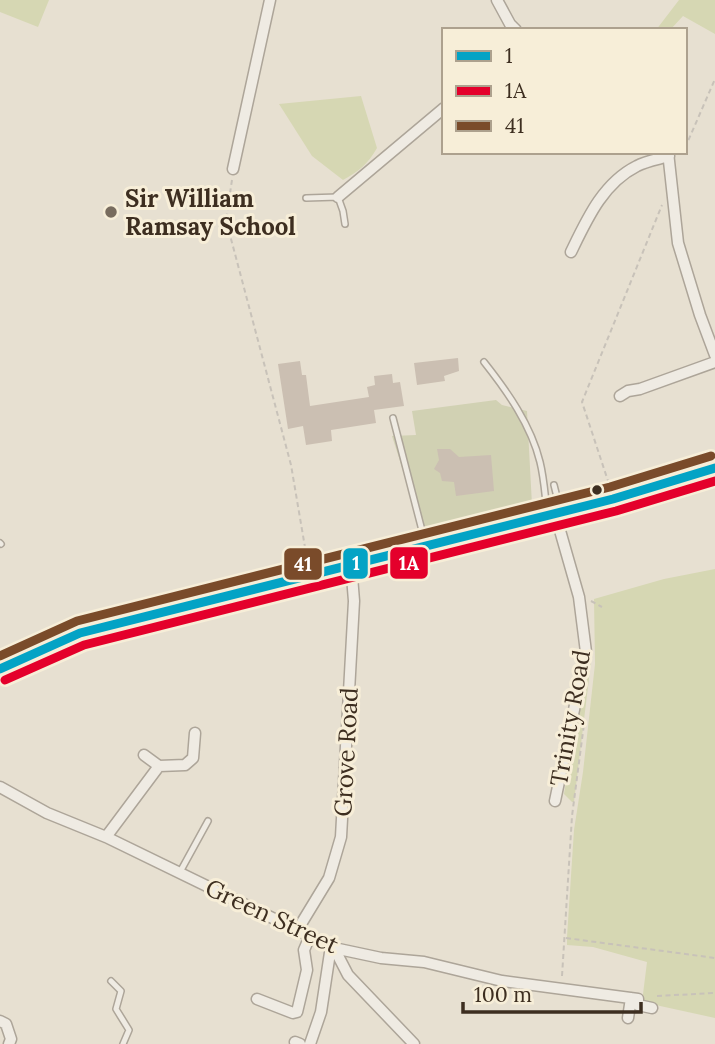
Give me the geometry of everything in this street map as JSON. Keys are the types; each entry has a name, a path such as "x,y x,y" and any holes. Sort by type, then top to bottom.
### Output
{"main road":[{"path":"0,668 80,634 612,499 715,468"}],"street":[{"path":"233,169 270,0"},
{"path":"497,0 510,28"},
{"path":"338,197 442,110"},
{"path":"571,252 589,214 610,186 637,166 668,154 678,243 715,355"},
{"path":"620,396 715,362"},
{"name":"Trinity Road","path":"554,513 584,599 586,652 555,802"},
{"name":"Grove Road","path":"298,929 329,878 341,837 354,601 351,564"},
{"path":"144,755 159,766 185,765 193,758 195,733"},
{"path":"106,837 159,766"},
{"name":"Green Street","path":"0,787 47,813 106,837 333,947 381,958 424,961 502,981 635,999"},
{"path":"257,999 289,1012 297,1012 307,971 304,950 310,936"},
{"path":"310,1044 321,1012 333,947"},
{"path":"333,947 348,975 414,1044"},
{"path":"635,999 638,1005 652,1008"},
{"path":"628,1018 635,999"},
{"path":"0,1021 6,1024 11,1039 9,1044"}],"lane":[{"path":"306,198 338,197 345,224"},
{"path":"484,362 506,389 516,407 540,461 554,513"},
{"path":"393,418 426,545"},
{"path":"554,485 554,513"},
{"path":"180,873 208,821"},
{"path":"111,981 121,990 116,1009 129,1030 123,1044"}],"path":[{"path":"687,143 715,79"},
{"path":"233,169 226,220 291,465 309,574"},
{"path":"612,499 582,402 661,206"},
{"path":"584,599 592,607"},
{"path":"584,599 602,607"},
{"path":"562,988 572,816 584,722"},
{"path":"565,937 715,958"},
{"path":"635,999 715,993"}],"green space":[{"path":"0,0 49,0 38,27 0,12"},
{"path":"679,0 715,0 715,34 683,16 672,28 658,28"},
{"path":"361,96 377,148 363,167 343,180 312,156 279,104"},
{"path":"496,400 502,405 527,411 532,505 422,530 392,436 416,435 412,411"},
{"path":"715,569 715,1018 642,1002 647,962 593,947 567,945 567,937 574,830 595,664 594,599 664,579"},
{"path":"588,651 591,651 591,662 572,802 564,794"}],"building":[{"path":"458,358 459,371 444,376 445,381 417,385 414,363"},
{"path":"300,361 302,375 306,375 310,406 369,397 367,387 375,385 374,376 392,374 393,383 400,382 404,406 374,410 376,423 331,430 332,441 306,445 303,426 288,429 278,364"},
{"path":"437,449 450,449 459,457 491,455 494,491 456,496 454,482 442,481 440,473 434,469 439,460"}],"transit line":[{"name":"41","path":"0,656 77,621 610,487 711,456"},
{"name":"1","path":"0,669 80,633 613,499 715,468"},
{"name":"1A","path":"5,680 84,645 616,511 715,481"}],"place":[{"name":"Sir William Ramsay School","path":"111,212"}]}
